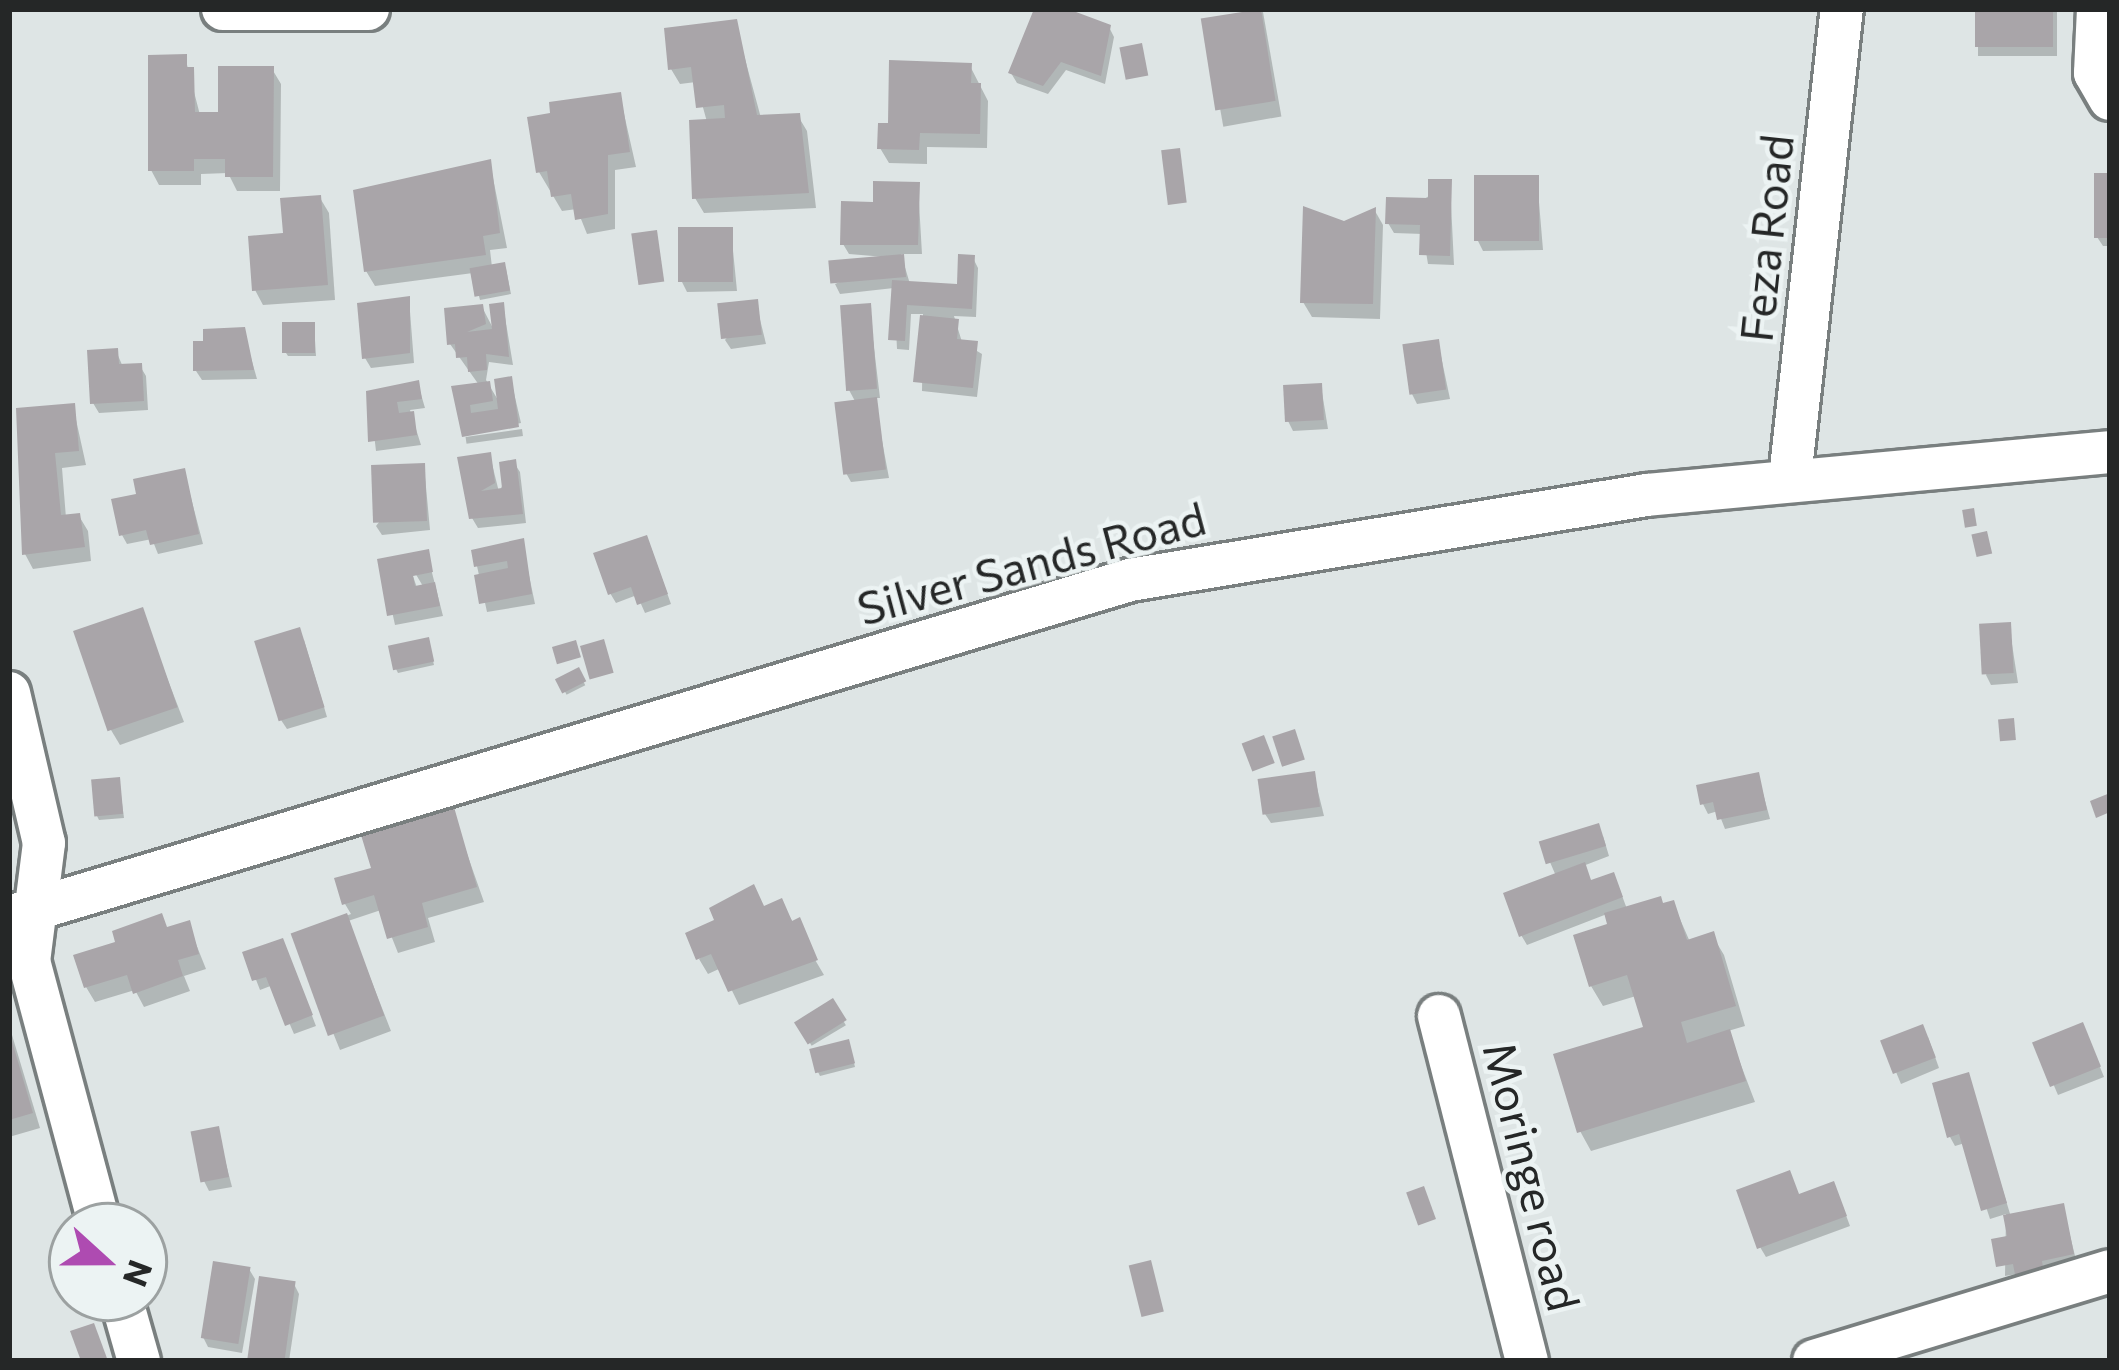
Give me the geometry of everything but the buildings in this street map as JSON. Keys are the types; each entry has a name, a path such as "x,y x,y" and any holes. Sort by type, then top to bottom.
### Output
{"street":[{"path":"224,9 368,9"},
{"name":"Feza Road","path":"1790,478 1842,9"},
{"path":"2098,9 2095,73 2110,99"},
{"name":"Silver Sands Road","path":"23,914 547,750 1130,580 1790,478 2110,452"},
{"path":"9,693 44,843 23,914 29,961 94,1202"},
{"name":"Moringe road","path":"1439,1016 1527,1361"},
{"path":"1814,1361 2110,1271"},
{"path":"128,1322 139,1361"}]}
